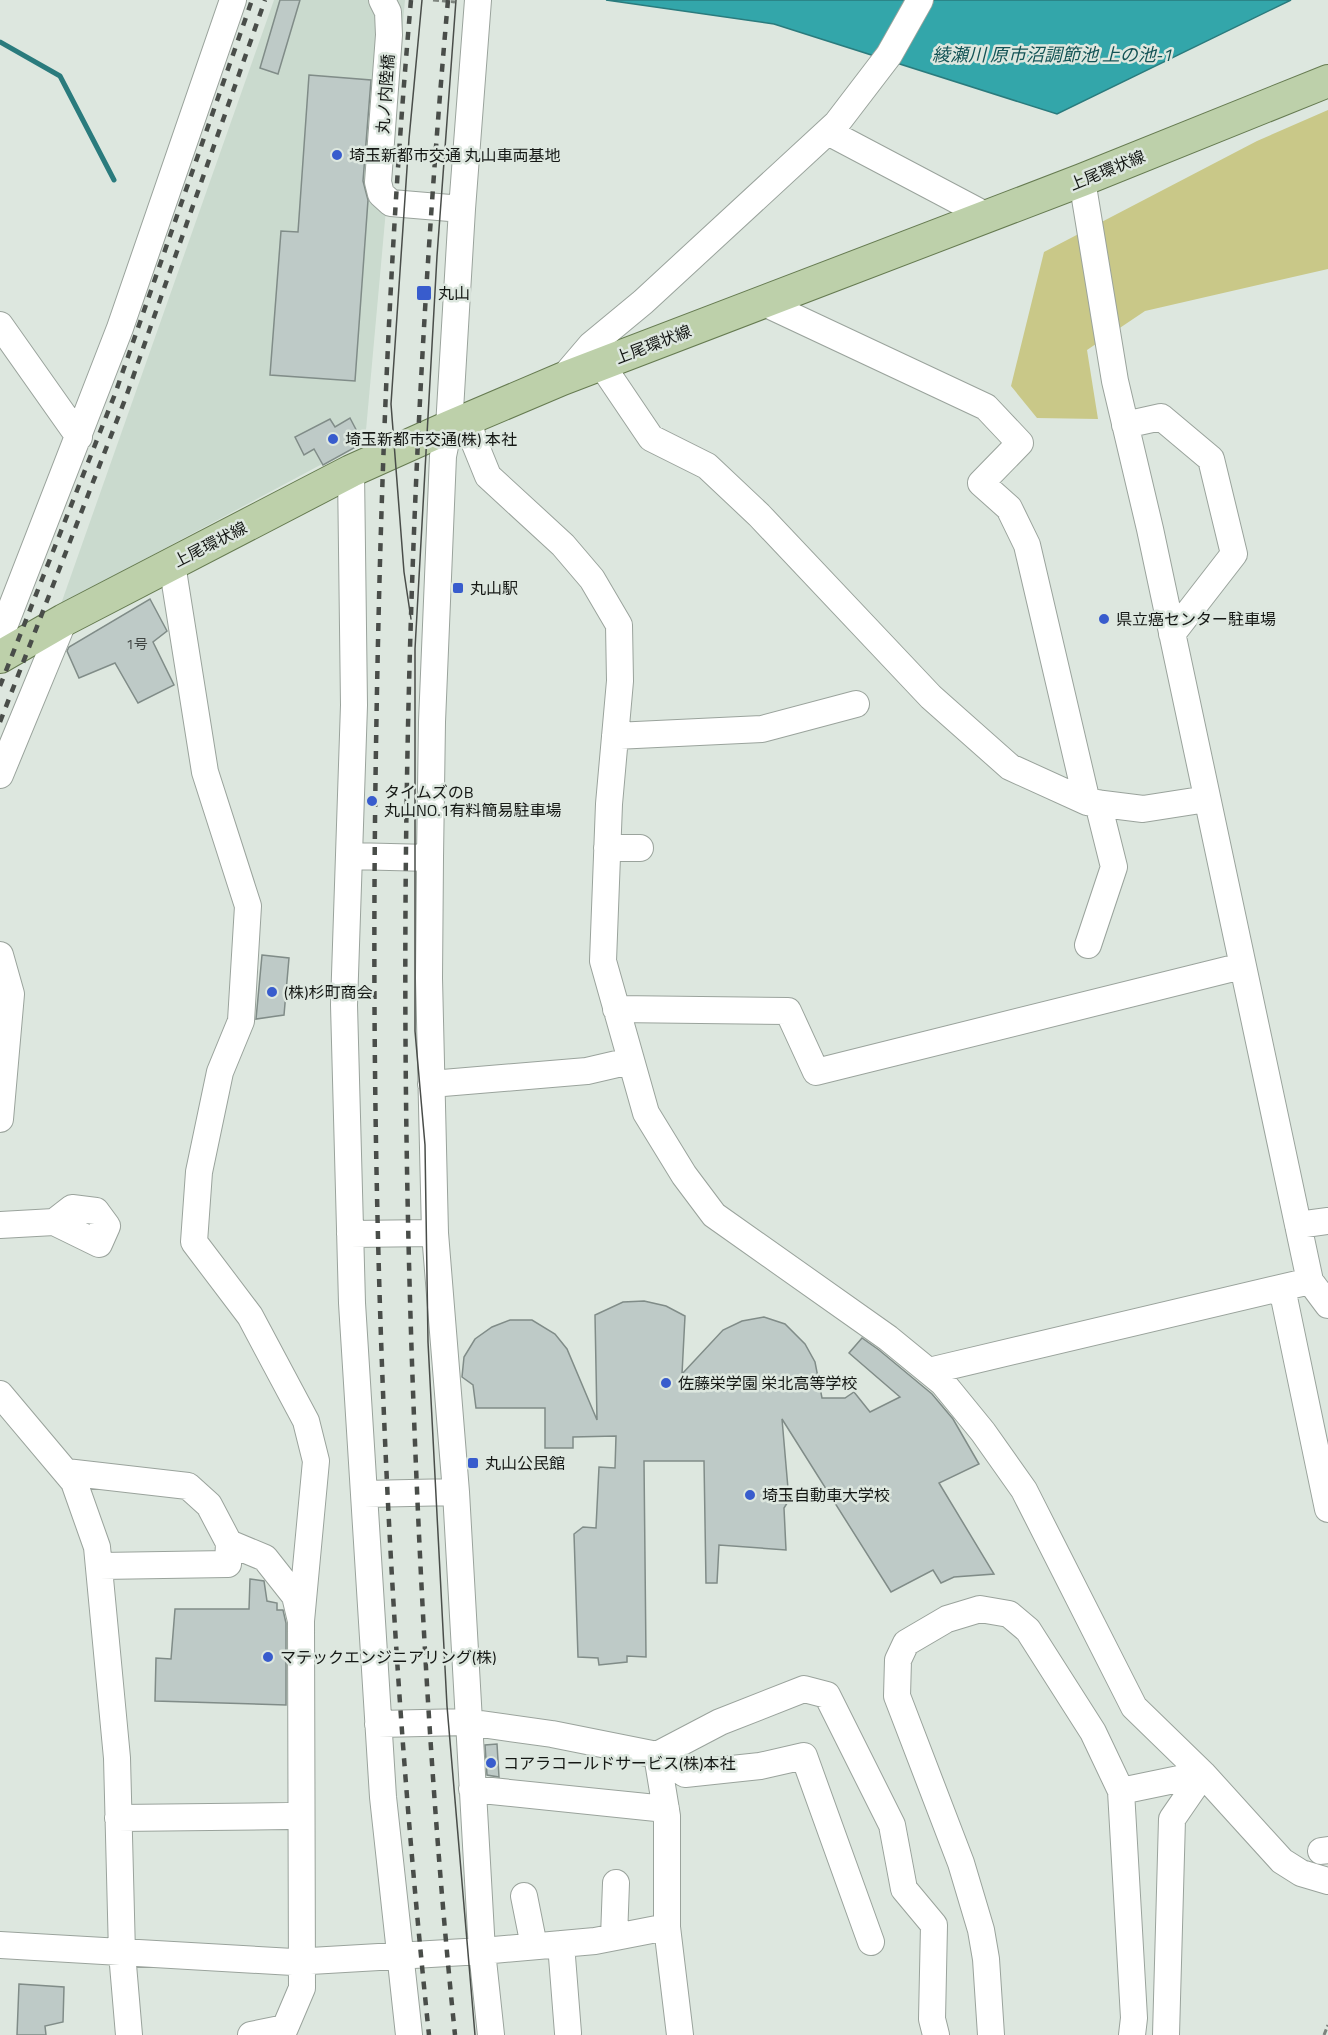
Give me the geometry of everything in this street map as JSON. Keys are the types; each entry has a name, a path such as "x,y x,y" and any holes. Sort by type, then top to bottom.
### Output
{"main road":[{"name":"上尾環状線","path":"0,657 64,620 351,471 459,423 562,379 1082,180 1328,81"}],"street":[{"path":"0,637 79,437 158,221 233,0"},
{"name":"丸ノ内陸橋","path":"382,0 388,12 389,35 379,189 384,199 391,203 453,208"},
{"path":"478,0 453,208 459,423 443,467 432,722 431,1084 435,1233 456,1492 467,1722 482,1951 491,2035"},
{"path":"562,379 591,345 643,302 828,132 889,55 920,0"},
{"path":"828,132 987,216"},
{"path":"1082,180 1100,302 1125,425 1310,1281 1328,1305"},
{"path":"762,302 986,407 1020,442 981,483 1009,508 1027,545 1093,803 1114,867 1088,945"},
{"path":"0,325 79,437"},
{"path":"601,364 651,438 707,466 759,514 931,697 1010,766 1093,803 1143,809 1207,799"},
{"path":"1125,425 1161,417 1211,459 1234,554 1172,634"},
{"path":"459,423 473,439 488,476 563,545 592,579 619,625 620,681 607,848 603,961 646,1113 684,1175 714,1215 888,1338 943,1383 983,1432 1024,1490 1134,1707 1203,1774 1282,1861 1301,1873 1328,1881"},
{"path":"351,471 354,705 344,1005 350,1234 378,1724 399,1957 409,2035"},
{"path":"172,564 205,772 248,906 242,1021 220,1072 199,1172 194,1242 250,1316 306,1421 316,1461 301,1621 300,1961 302,1988 285,2028 251,2035"},
{"path":"0,775 9,730 64,620"},
{"path":"615,736 762,729 856,704"},
{"path":"607,848 640,848"},
{"path":"350,856 430,858"},
{"path":"0,955 11,994 0,1119"},
{"path":"616,1009 788,1011 816,1072 1242,966"},
{"path":"431,1084 586,1071 630,1061"},
{"path":"1298,1225 1328,1221"},
{"path":"0,1225 54,1222"},
{"path":"350,1234 435,1233"},
{"path":"929,1371 1310,1281"},
{"path":"1282,1288 1328,1509"},
{"path":"0,1394 74,1482 97,1547 117,1758 122,1953 129,2035"},
{"path":"66,1472 188,1486 209,1505 229,1543 228,1564 100,1566"},
{"path":"364,1494 456,1492"},
{"path":"229,1543 265,1558 295,1596 301,1621"},
{"path":"991,2035 986,1959 981,1930 961,1863 897,1696 898,1660 906,1643 947,1619 980,1609 1009,1614 1028,1630 1087,1723 1107,1758 1121,1791 1134,2018 1132,2035"},
{"path":"657,1755 720,1722 804,1689 827,1695 892,1825 904,1889 934,1925 932,2019 936,2035"},
{"path":"378,1724 467,1722 552,1734 657,1755 685,1774 760,1766 804,1756 871,1942"},
{"path":"657,1755 666,1809 667,1927 680,2035"},
{"path":"1121,1791 1203,1774"},
{"path":"1166,2035 1172,1819 1203,1774"},
{"path":"472,1789 666,1809"},
{"path":"118,1818 288,1816"},
{"path":"614,1937 616,1882"},
{"path":"524,1896 534,1946"},
{"path":"0,1945 300,1961 399,1957 561,1944 667,1927"},
{"path":"561,1944 568,2033"}],"path":[{"path":"1324,2035 1328,2025"}],"shaded area":[{"path":"274,0 405,0 365,441 61,604"},
{"path":"1328,110 1328,269 1145,311 1087,350 1098,419 1037,418 1011,386 1044,252 1257,141"}],"water":[{"name":"綾瀬川 原市沼調節池 上の池-1","path":"606,0 1291,0 1057,114 774,24"}],"building":[{"path":"280,0 300,0 278,74 260,68"},
{"name":"埼玉新都市交通 丸山車両基地","path":"309,75 371,80 363,181 368,200 355,381 270,375 281,231 298,232"},
{"path":"350,418 363,443 323,465 314,449 304,455 295,437 330,419 335,427"},
{"path":"150,599 167,631 153,642 174,685 138,703 115,663 79,678 67,651 69,647"},
{"path":"262,955 289,958 284,1015 256,1019"},
{"path":"644,1301 666,1306 685,1316 682,1374 723,1330 742,1321 764,1317 785,1324 805,1344 815,1362 822,1398 845,1398 854,1392 870,1412 900,1397 849,1353 862,1338 879,1350 932,1394 953,1419 979,1464 939,1483 994,1574 954,1577 941,1583 933,1570 891,1592 782,1419 789,1500 784,1508 786,1550 719,1545 717,1583 706,1583 704,1461 644,1461 646,1657 627,1656 627,1662 599,1665 598,1658 578,1657 574,1534 583,1527 596,1528 599,1467 615,1468 616,1436 573,1437 573,1448 545,1448 545,1408 476,1408 473,1385 462,1377 464,1357 475,1339 492,1327 510,1320 532,1320 555,1334 567,1349 597,1420 595,1315 623,1302"},
{"path":"250,1579 264,1581 267,1601 277,1603 277,1610 283,1610 286,1623 286,1705 155,1701 156,1658 171,1659 175,1609 249,1609"},
{"path":"497,1744 499,1777 487,1775 485,1745"},
{"path":"19,1984 64,1987 63,2022 45,2026 46,2035 17,2035"}],"waterway":[{"path":"0,42 60,76 114,180"}],"tram line":[{"path":"411,619 404,572 391,404 409,139 422,0"},
{"path":"456,0 437,256 415,649 415,1031 425,1145 428,1342 447,1706 475,2035"}],"railway":[{"path":"0,686 115,394 252,0"},
{"path":"0,722 126,397 265,0"},
{"path":"411,0 391,279 383,466 376,747 375,1069 383,1392 391,1553 401,1714 429,2035"},
{"path":"448,0 434,174 414,521 406,869 406,1043 408,1217 420,1552 434,1794 455,2035"}],"place":[{"name":"埼玉新都市交通 丸山車両基地","path":"337,155"},
{"name":"丸山","path":"424,293"},
{"name":"埼玉新都市交通(株) 本社","path":"333,439"},
{"name":"丸山駅","path":"458,588"},
{"name":"県立癌センター駐車場","path":"1104,619"},
{"name":"タイムズのB 丸山NO.1有料簡易駐車場","path":"372,801"},
{"name":"(株)杉町商会","path":"272,992"},
{"name":"佐藤栄学園 栄北高等学校","path":"666,1383"},
{"name":"丸山公民館","path":"473,1463"},
{"name":"埼玉自動車大学校","path":"750,1495"},
{"name":"マテックエンジニアリング(株)","path":"268,1657"},
{"name":"コアラコールドサービス(株)本社","path":"491,1763"}]}
